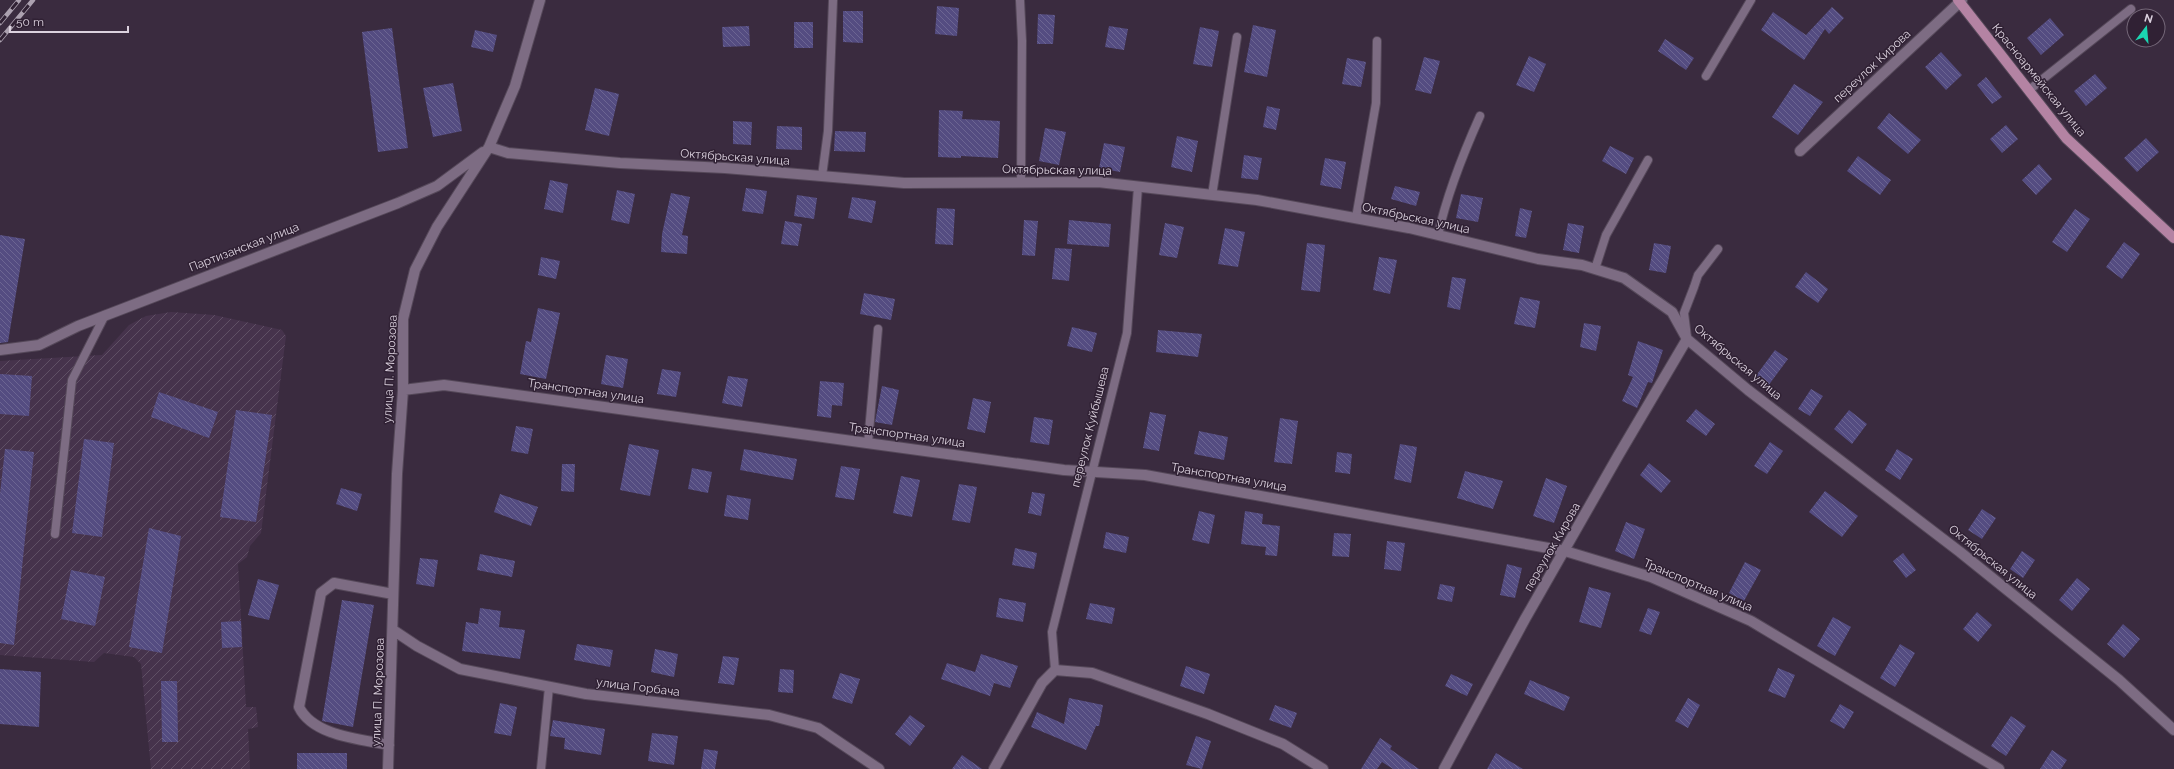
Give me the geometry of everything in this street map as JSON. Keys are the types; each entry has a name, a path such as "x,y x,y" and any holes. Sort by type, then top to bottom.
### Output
{"main road":[{"name":"Красноармейская улица","path":"1960,1 2066,138 2174,238"}],"street":[{"name":"улица П. Морозова","path":"388,769 397,474 403,390 404,319 415,270 437,228 489,147 514,86 540,0"},
{"name":"переулок Кирова","path":"1800,151 1960,1"},
{"name":"Октябрьская улица","path":"489,147 508,153 620,163 725,168 904,183 1098,182 1257,200 1438,235 1538,259 1582,265 1624,278 1672,312 1687,340 1748,390 1960,552 2119,680 2174,730"},
{"name":"Партизанская улица","path":"0,350 39,345 105,315 398,203 437,186 489,147"},
{"name":"переулок Кирова","path":"1444,769 1525,619 1566,551 1618,456 1687,340"},
{"name":"Транспортная улица","path":"403,390 444,385 1064,470 1145,475 1566,551 1651,577 1751,620 1998,769"},
{"path":"389,745 334,734 303,716 299,707 321,593 334,583 393,594"},
{"name":"улица Горбача","path":"393,630 417,646 460,669 550,687 645,701 769,716 818,728 879,769"},
{"path":"994,769 1042,683 1055,670 1092,673 1208,714 1283,744 1323,769"}],"lane":[{"path":"822,176 828,131 833,0"},
{"path":"1020,0 1022,41 1021,182"},
{"path":"1706,76 1751,0"},
{"path":"2029,90 2126,13"},
{"path":"1212,195 1237,37"},
{"path":"1356,218 1376,103 1377,41"},
{"path":"1438,235 1443,211 1465,149 1480,116"},
{"path":"1595,269 1606,236 1648,160"},
{"name":"переулок Куйбышева","path":"1055,670 1052,632 1127,333 1138,187"},
{"path":"1687,340 1684,313 1698,275 1718,250"},
{"path":"55,534 72,380 105,315"},
{"path":"868,443 878,329"},
{"path":"541,769 550,687"}],"shaded area":[{"path":"171,312 214,315 282,330 286,336 261,533 250,546 247,557 238,564 246,707 256,707 258,727 248,729 250,769 151,769 141,664 134,657 104,653 94,662 0,655 0,361 102,355 129,325 146,316"}],"building":[{"path":"937,6 959,8 957,36 935,34"},
{"path":"1832,7 1844,18 1829,34 1825,29 1804,60 1761,30 1773,12 1806,35"},
{"path":"843,11 863,11 863,43 843,42"},
{"path":"1038,14 1055,15 1053,44 1037,44"},
{"path":"2050,18 2064,35 2041,55 2027,38"},
{"path":"794,22 813,22 813,48 794,48"},
{"path":"1253,25 1276,30 1267,77 1244,72"},
{"path":"749,26 750,46 723,47 722,27"},
{"path":"1109,26 1128,29 1124,50 1105,47"},
{"path":"1200,27 1219,31 1212,67 1193,64"},
{"path":"392,28 408,148 378,152 362,32"},
{"path":"475,30 497,35 493,52 471,47"},
{"path":"1665,39 1694,58 1686,70 1658,51"},
{"path":"1941,52 1962,75 1946,90 1925,67"},
{"path":"1529,56 1546,64 1534,92 1516,85"},
{"path":"1424,57 1440,61 1431,94 1415,90"},
{"path":"1347,58 1366,62 1361,87 1342,84"},
{"path":"2095,74 2107,88 2086,106 2074,91"},
{"path":"1986,77 2002,97 1992,104 1977,85"},
{"path":"453,83 462,131 433,137 423,88"},
{"path":"1794,84 1823,102 1798,135 1772,117"},
{"path":"595,88 619,94 609,136 585,130"},
{"path":"1267,106 1280,109 1276,130 1263,127"},
{"path":"939,110 963,111 962,119 1000,121 998,158 961,156 961,158 938,157"},
{"path":"1889,113 1921,140 1908,154 1877,128"},
{"path":"733,121 752,122 751,145 733,144"},
{"path":"2006,125 2018,139 2002,153 1990,139"},
{"path":"777,126 802,127 802,150 776,149"},
{"path":"1045,128 1066,132 1059,165 1039,161"},
{"path":"835,131 866,132 865,152 834,151"},
{"path":"1177,136 1198,141 1192,172 1171,167"},
{"path":"2146,138 2159,152 2137,172 2124,158"},
{"path":"1104,143 1125,147 1120,172 1099,168"},
{"path":"1610,146 1634,158 1626,174 1602,161"},
{"path":"1244,155 1262,158 1258,180 1241,178"},
{"path":"1858,156 1891,180 1880,195 1847,171"},
{"path":"1325,158 1346,162 1341,189 1320,185"},
{"path":"2039,164 2052,179 2036,195 2022,180"},
{"path":"550,180 568,184 563,213 544,209"},
{"path":"1395,186 1420,192 1416,206 1391,199"},
{"path":"746,188 767,191 763,214 742,211"},
{"path":"617,190 635,194 629,224 611,220"},
{"path":"671,193 690,197 682,235 688,236 687,254 661,252 662,234"},
{"path":"1461,194 1483,198 1478,222 1456,218"},
{"path":"797,195 817,198 814,219 794,216"},
{"path":"852,197 876,201 872,223 848,218"},
{"path":"937,208 955,209 953,245 935,244"},
{"path":"1520,208 1532,211 1526,238 1515,236"},
{"path":"2075,209 2090,219 2067,252 2052,242"},
{"path":"1024,220 1038,221 1035,256 1022,255"},
{"path":"1069,220 1111,224 1109,247 1067,244"},
{"path":"785,221 802,224 798,246 781,244"},
{"path":"1165,223 1184,227 1177,258 1159,255"},
{"path":"1568,223 1584,226 1579,253 1563,250"},
{"path":"1225,228 1245,232 1238,267 1218,264"},
{"path":"0,235 25,239 8,342 0,343"},
{"path":"2124,242 2140,254 2122,279 2106,267"},
{"path":"1307,243 1325,245 1320,292 1301,290"},
{"path":"1654,243 1671,246 1666,273 1649,270"},
{"path":"1055,248 1072,249 1069,281 1052,279"},
{"path":"541,257 560,261 556,279 538,275"},
{"path":"1379,257 1397,260 1390,294 1373,290"},
{"path":"1806,272 1828,289 1818,303 1795,287"},
{"path":"1452,277 1466,279 1460,310 1447,307"},
{"path":"864,293 895,299 891,320 860,314"},
{"path":"1520,297 1540,301 1535,328 1514,324"},
{"path":"538,308 560,313 546,379 520,374 526,341 531,342"},
{"path":"1584,323 1601,326 1596,351 1580,347"},
{"path":"1072,327 1097,333 1092,352 1067,346"},
{"path":"1158,330 1202,334 1198,357 1156,352"},
{"path":"1638,341 1663,350 1652,383 1648,382 1637,408 1622,401 1633,377 1628,375"},
{"path":"1775,350 1788,359 1768,386 1755,377"},
{"path":"606,355 628,359 623,388 601,384"},
{"path":"662,369 681,372 676,397 657,394"},
{"path":"0,374 32,376 29,416 0,414"},
{"path":"728,376 748,379 742,407 722,403"},
{"path":"820,381 844,383 842,406 832,405 831,418 817,416"},
{"path":"882,386 899,390 892,425 875,422"},
{"path":"1811,389 1823,396 1810,416 1798,409"},
{"path":"159,392 218,412 209,438 151,417"},
{"path":"973,398 991,402 985,433 967,429"},
{"path":"1696,409 1715,424 1706,436 1686,421"},
{"path":"236,410 272,415 256,522 220,517"},
{"path":"1849,410 1867,424 1852,444 1834,429"},
{"path":"1150,412 1166,415 1159,451 1143,448"},
{"path":"1034,417 1053,420 1049,445 1030,442"},
{"path":"1280,418 1298,421 1292,464 1274,462"},
{"path":"516,426 533,429 528,454 511,451"},
{"path":"1199,431 1228,437 1224,460 1194,454"},
{"path":"84,439 114,443 102,537 72,533"},
{"path":"1770,442 1783,451 1767,474 1754,466"},
{"path":"629,444 659,450 650,496 620,490"},
{"path":"1400,444 1417,447 1411,483 1394,479"},
{"path":"5,449 34,452 14,645 0,643 0,494"},
{"path":"744,449 797,459 793,480 740,470"},
{"path":"1897,449 1913,459 1900,480 1885,470"},
{"path":"1337,452 1352,454 1350,474 1335,472"},
{"path":"1649,463 1671,481 1661,493 1640,475"},
{"path":"562,464 575,464 574,492 561,491"},
{"path":"841,466 860,469 854,500 835,497"},
{"path":"692,468 712,472 708,493 688,489"},
{"path":"1465,471 1503,481 1493,509 1457,498"},
{"path":"901,476 920,480 912,517 893,513"},
{"path":"1546,478 1567,486 1554,523 1533,516"},
{"path":"959,484 977,487 970,523 952,520"},
{"path":"341,488 362,494 357,511 336,504"},
{"path":"1825,491 1858,516 1842,537 1809,512"},
{"path":"1032,492 1045,494 1041,516 1028,513"},
{"path":"500,494 538,507 531,526 494,512"},
{"path":"727,495 751,499 748,520 724,516"},
{"path":"1982,509 1996,518 1982,539 1968,530"},
{"path":"1199,511 1215,515 1209,544 1192,540"},
{"path":"1245,511 1263,514 1262,524 1280,526 1277,556 1265,555 1266,547 1241,544"},
{"path":"1626,522 1645,529 1634,559 1615,551"},
{"path":"149,528 181,536 162,653 129,647"},
{"path":"1106,532 1129,537 1126,553 1103,548"},
{"path":"1334,533 1351,534 1349,557 1332,556"},
{"path":"1387,541 1405,543 1401,571 1384,569"},
{"path":"1015,548 1037,553 1034,569 1012,565"},
{"path":"2022,551 2035,560 2023,578 2010,569"},
{"path":"1903,553 1916,570 1906,578 1893,561"},
{"path":"480,554 515,561 512,577 477,570"},
{"path":"420,558 438,560 434,587 416,584"},
{"path":"1745,562 1761,570 1744,601 1729,593"},
{"path":"1507,564 1522,568 1515,598 1500,595"},
{"path":"71,570 105,577 95,626 61,619"},
{"path":"2077,578 2090,589 2072,611 2059,600"},
{"path":"258,579 279,585 269,620 248,615"},
{"path":"1440,584 1455,587 1452,602 1437,599"},
{"path":"1589,587 1611,593 1601,628 1579,622"},
{"path":"999,598 1026,603 1023,622 996,617"},
{"path":"342,600 374,605 353,727 322,721"},
{"path":"1090,603 1115,608 1112,624 1086,619"},
{"path":"480,608 501,611 499,627 525,630 520,659 462,651 466,622 478,624"},
{"path":"1648,608 1660,612 1651,635 1639,631"},
{"path":"1977,612 1992,625 1978,642 1963,629"},
{"path":"1833,617 1851,627 1835,656 1817,646"},
{"path":"241,621 242,647 222,648 221,622"},
{"path":"2123,624 2140,639 2124,658 2107,644"},
{"path":"577,644 613,650 610,667 574,660"},
{"path":"1900,644 1915,653 1895,687 1880,678"},
{"path":"655,649 678,654 674,677 651,672"},
{"path":"981,654 1018,666 1010,688 994,683 990,696 941,679 947,663 975,672"},
{"path":"723,656 739,658 734,685 718,683"},
{"path":"1186,666 1210,674 1204,694 1180,686"},
{"path":"1778,668 1795,675 1785,698 1768,691"},
{"path":"0,669 41,672 39,727 0,724"},
{"path":"780,669 794,670 793,693 778,692"},
{"path":"840,673 860,679 852,704 832,698"},
{"path":"1451,674 1473,684 1467,696 1445,686"},
{"path":"1530,680 1570,697 1564,711 1524,694"},
{"path":"161,681 177,681 178,742 162,742"},
{"path":"1069,698 1103,705 1099,726 1096,726 1086,750 1031,727 1037,712 1064,724"},
{"path":"1688,698 1700,705 1688,728 1675,721"},
{"path":"500,703 517,707 511,736 494,733"},
{"path":"1840,704 1854,712 1844,729 1830,721"},
{"path":"1275,705 1297,713 1291,728 1269,720"},
{"path":"910,715 925,726 910,746 895,734"},
{"path":"2011,716 2026,726 2006,756 1991,746"},
{"path":"553,720 605,729 601,755 564,749 565,738 550,736"},
{"path":"652,733 678,736 674,765 648,761"},
{"path":"1196,736 1211,741 1202,769 1186,765"},
{"path":"1380,738 1392,746 1390,749 1419,769 1393,769 1382,762 1377,769 1361,769"},
{"path":"704,749 718,751 715,769 701,769"},
{"path":"2052,750 2067,760 2061,769 2040,769"},
{"path":"297,753 347,753 347,769 297,769"},
{"path":"1496,753 1523,769 1487,769"},
{"path":"962,755 982,769 952,769"}],"railway":[{"path":"0,23 19,0"},
{"path":"0,40 33,0"}]}
